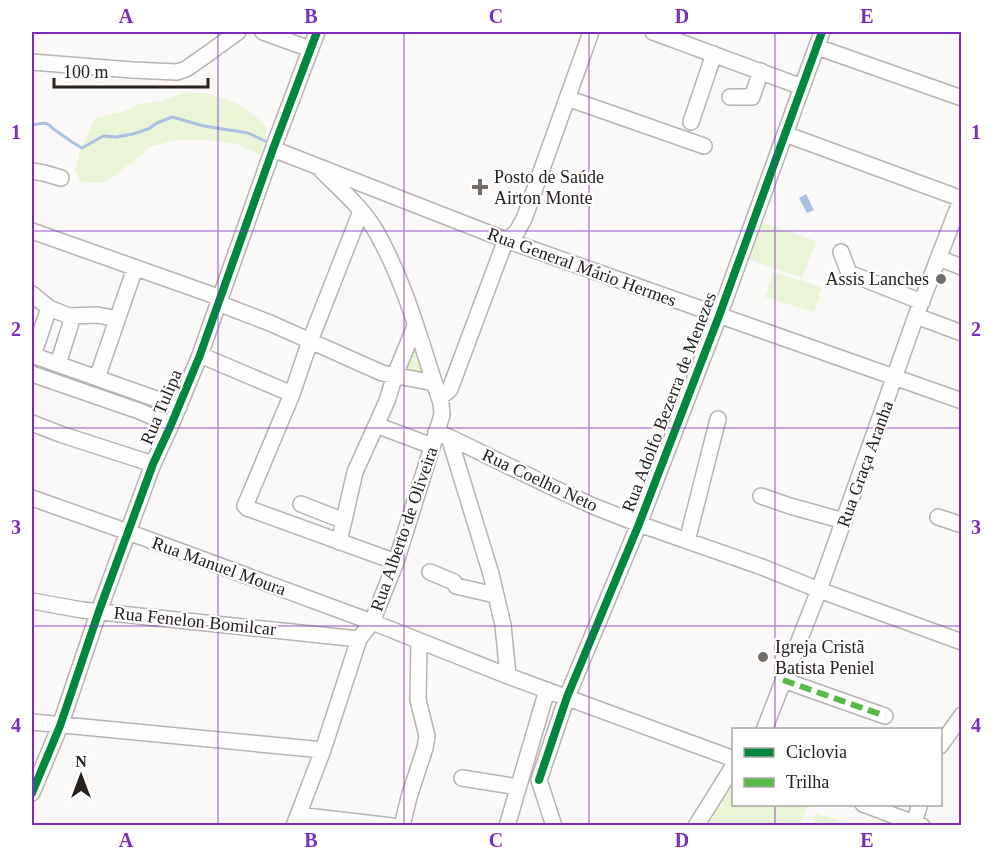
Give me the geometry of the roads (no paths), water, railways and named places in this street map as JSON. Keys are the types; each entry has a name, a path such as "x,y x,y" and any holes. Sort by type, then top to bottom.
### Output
{"street":[{"path":"32,62 177,72 186,69 238,32"},
{"path":"263,32 310,49"},
{"name":"Rua Tulipa","path":"32,793 60,726 153,464 200,355 317,32"},
{"path":"32,231 220,301 382,372 446,393 450,389 507,240 516,233 524,219 591,32"},
{"path":"653,32 802,87"},
{"name":"Rua Adolfo Bezerra de Menezes","path":"539,780 567,697 639,524 718,316 822,32"},
{"path":"817,47 962,98"},
{"path":"691,122 714,54"},
{"path":"730,97 752,97 761,71"},
{"path":"567,98 704,146"},
{"path":"785,134 961,198"},
{"name":"Rua General Mário Hermes","path":"273,149 507,240 962,401"},
{"path":"317,165 362,211 378,234 403,289 441,403 439,438 490,574 502,625 508,676"},
{"path":"32,171 61,178"},
{"name":"Rua Graça Aranha","path":"764,728 819,590 961,198"},
{"path":"362,211 310,341 292,394 245,506 396,562"},
{"path":"841,252 849,273 962,333"},
{"path":"938,258 962,267"},
{"path":"97,378 135,268"},
{"path":"32,294 48,308 72,316 98,315 117,319"},
{"path":"48,308 32,355 178,406"},
{"path":"58,364 72,316"},
{"path":"339,542 356,472 387,401 415,326"},
{"path":"200,355 292,394"},
{"path":"32,374 130,408 171,425"},
{"path":"687,541 718,419"},
{"path":"32,423 153,464"},
{"name":"Rua Coelho Neto","path":"376,425 439,438 639,524 762,567 962,642"},
{"name":"Rua Alberto de Oliveira","path":"296,820 323,750 359,639 372,622 396,562 439,438"},
{"path":"761,496 844,521"},
{"name":"Rua Manuel Moura","path":"32,498 372,622 508,676 732,758"},
{"path":"301,504 344,521"},
{"path":"938,516 962,525"},
{"path":"430,572 454,582 456,586 495,595"},
{"name":"Rua Fenelon Bomilcar","path":"32,602 82,610 359,639"},
{"path":"402,825 427,736 418,700 419,642"},
{"path":"783,680 885,716"},
{"path":"507,825 547,690"},
{"path":"942,743 962,714"},
{"path":"32,722 323,750"},
{"path":"696,825 732,768"},
{"path":"462,778 520,782 539,780 554,825"},
{"path":"868,806 918,824 920,806"},
{"path":"296,820 392,825"}],"water":[{"path":"806,194 814,210 807,213 799,198"}],"waterway":[{"path":"32,125 48,124 82,148 103,136 116,137 133,134 172,117 204,126 248,133 265,141"}],"place":[{"name":"Posto de Saúde Airton Monte","path":"480,187"},
{"name":"Assis Lanches","path":"941,279"},
{"name":"Igreja Cristã Batista Peniel","path":"763,657"}]}
